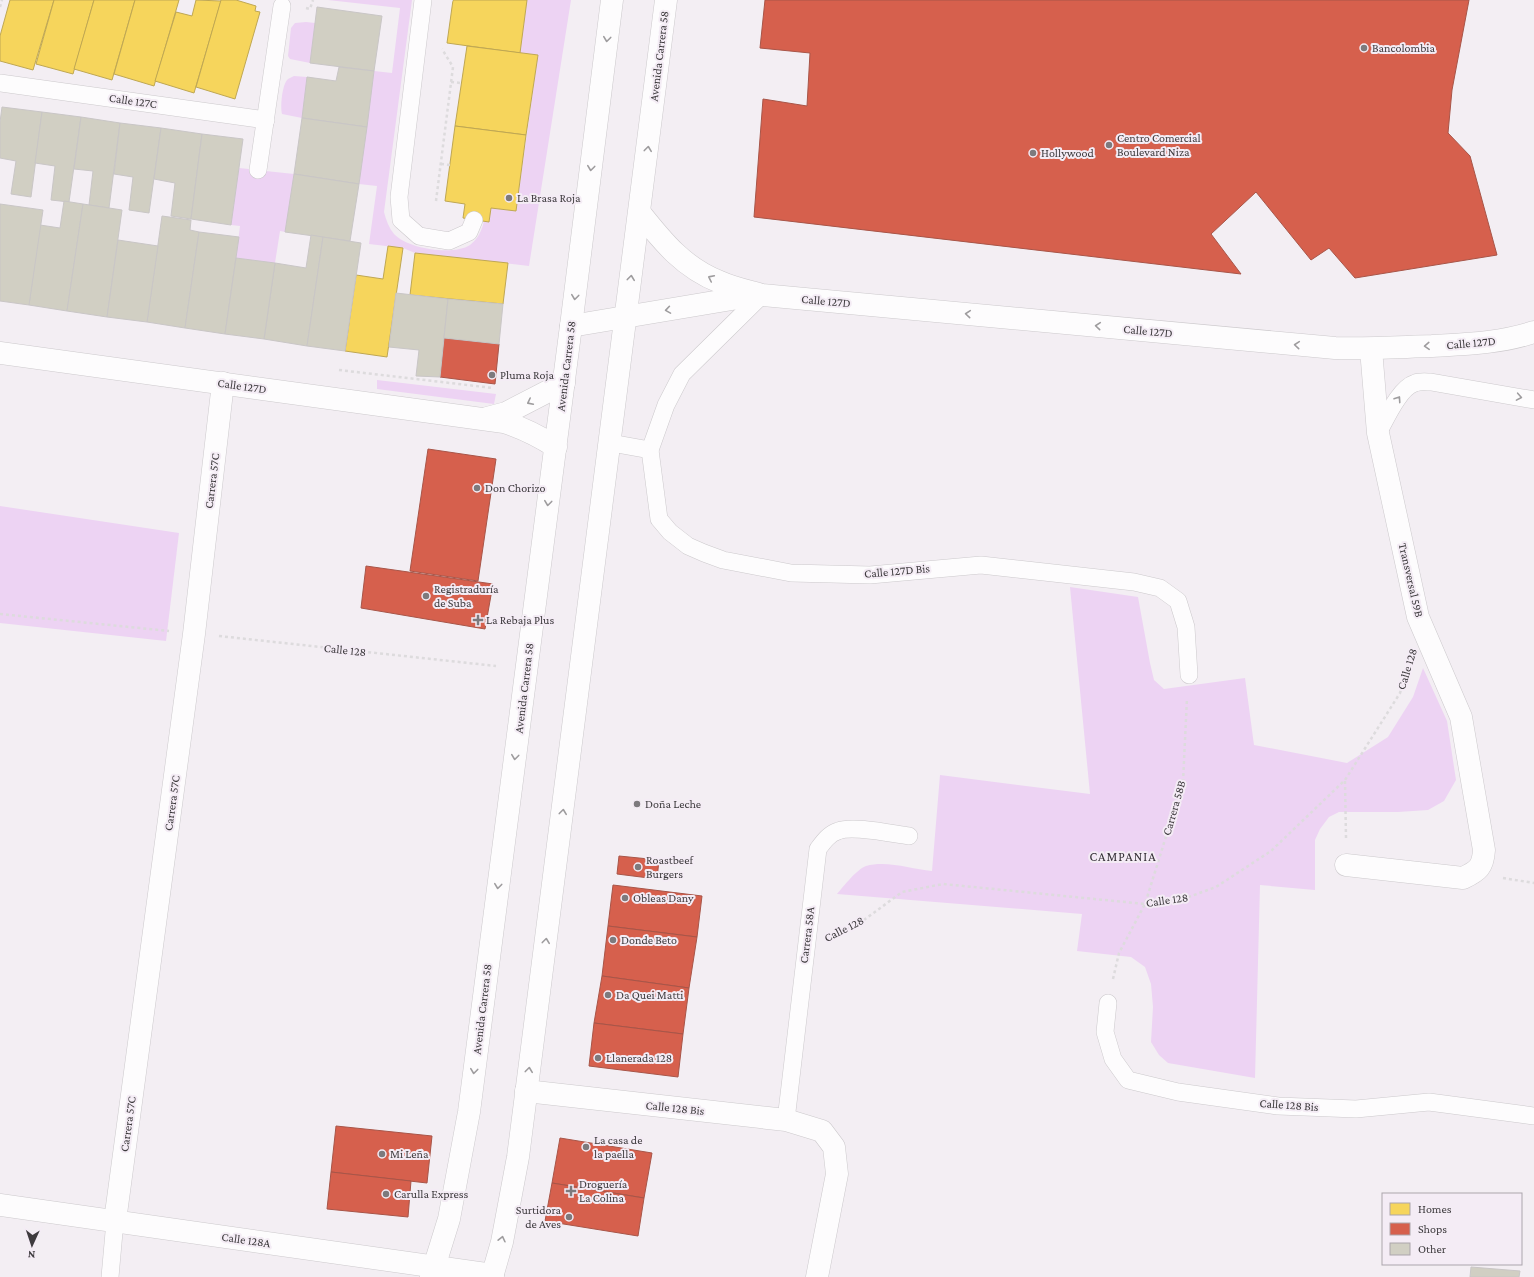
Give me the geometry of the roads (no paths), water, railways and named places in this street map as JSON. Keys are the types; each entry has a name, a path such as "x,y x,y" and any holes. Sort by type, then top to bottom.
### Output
{"street":[{"name":"Avenida Carrera 58","path":"433,1272 449,1219 469,1112 556,447 612,0"},
{"name":"Avenida Carrera 58","path":"492,1276 502,1242 518,1157 627,316 666,0"},
{"name":"Calle 127D","path":"640,213 665,244 686,263 702,274 720,282 762,295 1303,346 1371,349 1473,344 1517,338 1534,332"},
{"name":"Calle 127D","path":"571,326 762,295"},
{"name":"Transversal 59B","path":"1346,865 1463,878 1475,873 1483,861 1484,850 1461,717 1418,617 1378,433 1371,349"},
{"name":"Calle 127D","path":"0,353 504,422 522,428 541,437 556,447"},
{"name":"Carrera 57C","path":"115,1221 194,634 223,383"},
{"name":"Calle 127D","path":"483,419 506,413 564,383"},
{"name":"Calle 128 Bis","path":"526,1091 786,1120 822,1130 834,1147 838,1174 817,1277"},
{"name":"Calle 128A","path":"0,1205 115,1221 433,1272 492,1276"}],"lane":[{"path":"423,0 399,197 401,220 419,236 450,241 469,232 474,220"},
{"path":"258,170 282,6"},
{"name":"Calle 127C","path":"0,83 266,120"},
{"path":"610,443 650,450 666,405 682,374 762,295"},
{"path":"1378,433 1395,403 1405,389 1416,382 1431,382 1534,400"},
{"name":"Calle 127D Bis","path":"650,450 659,519 670,532 688,546 704,553 723,560 791,573 870,575 981,564 1134,582 1160,588 1178,601 1186,627 1188,675"},
{"name":"Carrera 58A","path":"786,1120 818,849 827,837 839,830 852,829 909,836"},
{"name":"Calle 128 Bis","path":"1108,1003 1105,1032 1113,1059 1128,1080 1178,1092 1278,1106 1356,1109 1429,1102 1534,1116"},
{"path":"110,1277 115,1221"}],"place":[{"name":"Bancolombia","path":"1364,48"},
{"name":"Centro Comercial Boulevard Niza","path":"1109,145"},
{"name":"Hollywood","path":"1033,153"},
{"name":"La Brasa Roja","path":"509,198"},
{"name":"Pluma Roja","path":"492,375"},
{"name":"Don Chorizo","path":"477,488"},
{"name":"Registraduría de Suba","path":"426,596"},
{"name":"La Rebaja Plus","path":"478,620"},
{"name":"Doña Leche","path":"637,804"},
{"name":"Roastbeef Burgers","path":"638,867"},
{"name":"Obleas Dany","path":"625,898"},
{"name":"Donde Beto","path":"613,940"},
{"name":"Da Quei Matti","path":"608,995"},
{"name":"Llanerada 128","path":"598,1058"},
{"name":"La casa de la paella","path":"586,1147"},
{"name":"Mi Leña","path":"382,1154"},
{"name":"Droguería La Colina","path":"571,1191"},
{"name":"Carulla Express","path":"386,1194"},
{"name":"Surtidora de Aves","path":"569,1217"}],"district":[{"name":"CAMPANIA","path":"1123,856"}]}
